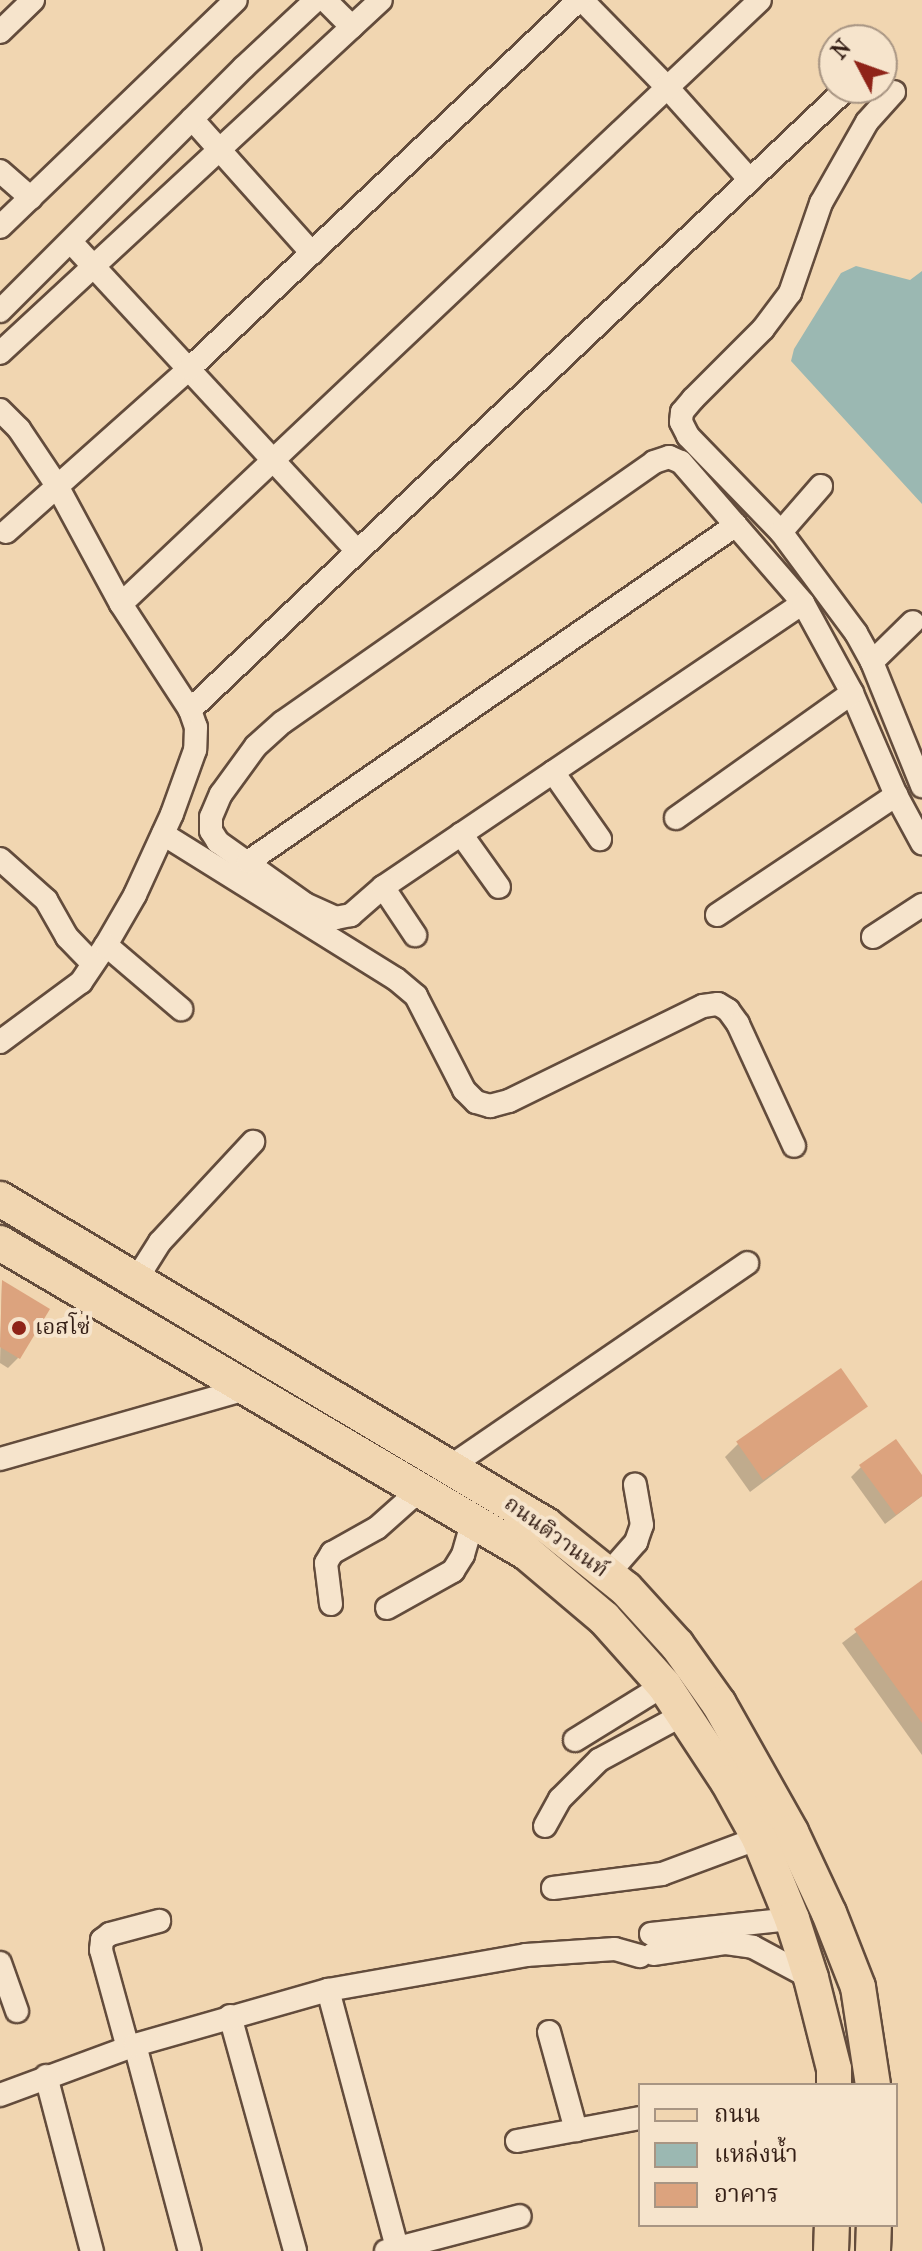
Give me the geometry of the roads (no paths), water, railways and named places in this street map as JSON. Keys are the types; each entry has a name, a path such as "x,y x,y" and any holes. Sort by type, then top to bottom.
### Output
{"main road":[{"name":"ถนนติวานนท์","path":"0,1199 546,1525 626,1589 686,1657 726,1716 791,1832 829,1913 858,1987 873,2083"},
{"name":"ถนนติวานนท์","path":"0,1243 527,1553 604,1618 664,1685 759,1838 792,1919 811,1978 834,2069 834,2083"},
{"path":"831,2251 832,2227"},
{"path":"873,2251 874,2227"}],"street":[{"path":"0,32 33,0"},
{"path":"0,227 236,0"},
{"path":"0,311 316,0"},
{"path":"325,0 352,27"},
{"path":"0,353 381,0"},
{"path":"6,532 56,484 189,369 581,0 666,86 750,180"},
{"path":"121,604 760,0"},
{"path":"190,710 830,104"},
{"path":"883,104 867,122 821,203 797,277 776,313 682,412 681,422 688,436 781,532 856,633 872,662 922,786"},
{"path":"192,119 312,253"},
{"path":"0,171 31,198"},
{"path":"71,242 357,551"},
{"path":"0,410 19,429 56,484 121,604 190,710 196,727 195,750 163,834 135,895 106,945 81,982 0,1042"},
{"path":"803,603 383,887 351,915 336,918 305,904 218,842 211,831 211,817 221,794 256,746 283,722 654,462 669,457 681,462 803,603 852,693 896,795 922,843"},
{"path":"781,532 821,486"},
{"path":"248,862 736,525"},
{"path":"872,662 913,622"},
{"path":"676,818 852,693"},
{"path":"553,772 600,839"},
{"path":"717,915 896,795"},
{"path":"163,834 396,979 416,996 464,1090 476,1102 490,1106 509,1101 703,1006 718,1004 728,1010 738,1024 794,1146"},
{"path":"461,834 499,887"},
{"path":"0,859 46,900 67,937 93,964"},
{"path":"383,887 415,935"},
{"path":"873,937 922,905"},
{"path":"106,945 181,1009"},
{"path":"136,1280 160,1242 253,1142"},
{"path":"451,1466 747,1263"},
{"path":"0,1459 245,1389"},
{"path":"608,1574 636,1542 642,1525 635,1485"},
{"path":"331,1604 326,1563 332,1553 377,1528 421,1489"},
{"path":"387,1608 453,1571 463,1555 473,1521"},
{"path":"575,1740 664,1685"},
{"path":"545,1826 560,1799 599,1760 684,1714"},
{"path":"553,1888 662,1874 759,1838"},
{"path":"0,2095 132,2046 328,1990 498,1959 646,1945 792,1919"},
{"path":"159,1921 110,1934 102,1940 101,1950 132,2046 190,2251"},
{"path":"697,1937 753,1947 811,1978"},
{"path":"0,1963 17,2011"},
{"path":"328,1990 394,2250 520,2216"},
{"path":"230,2016 295,2251"},
{"path":"549,2032 576,2130"},
{"path":"46,2076 92,2251"},
{"path":"517,2141 638,2118"}],"water":[{"path":"856,266 910,280 922,271 922,504 791,361 794,349 841,273"}],"place":[{"name":"เอสโซ่","path":"19,1328"}]}
